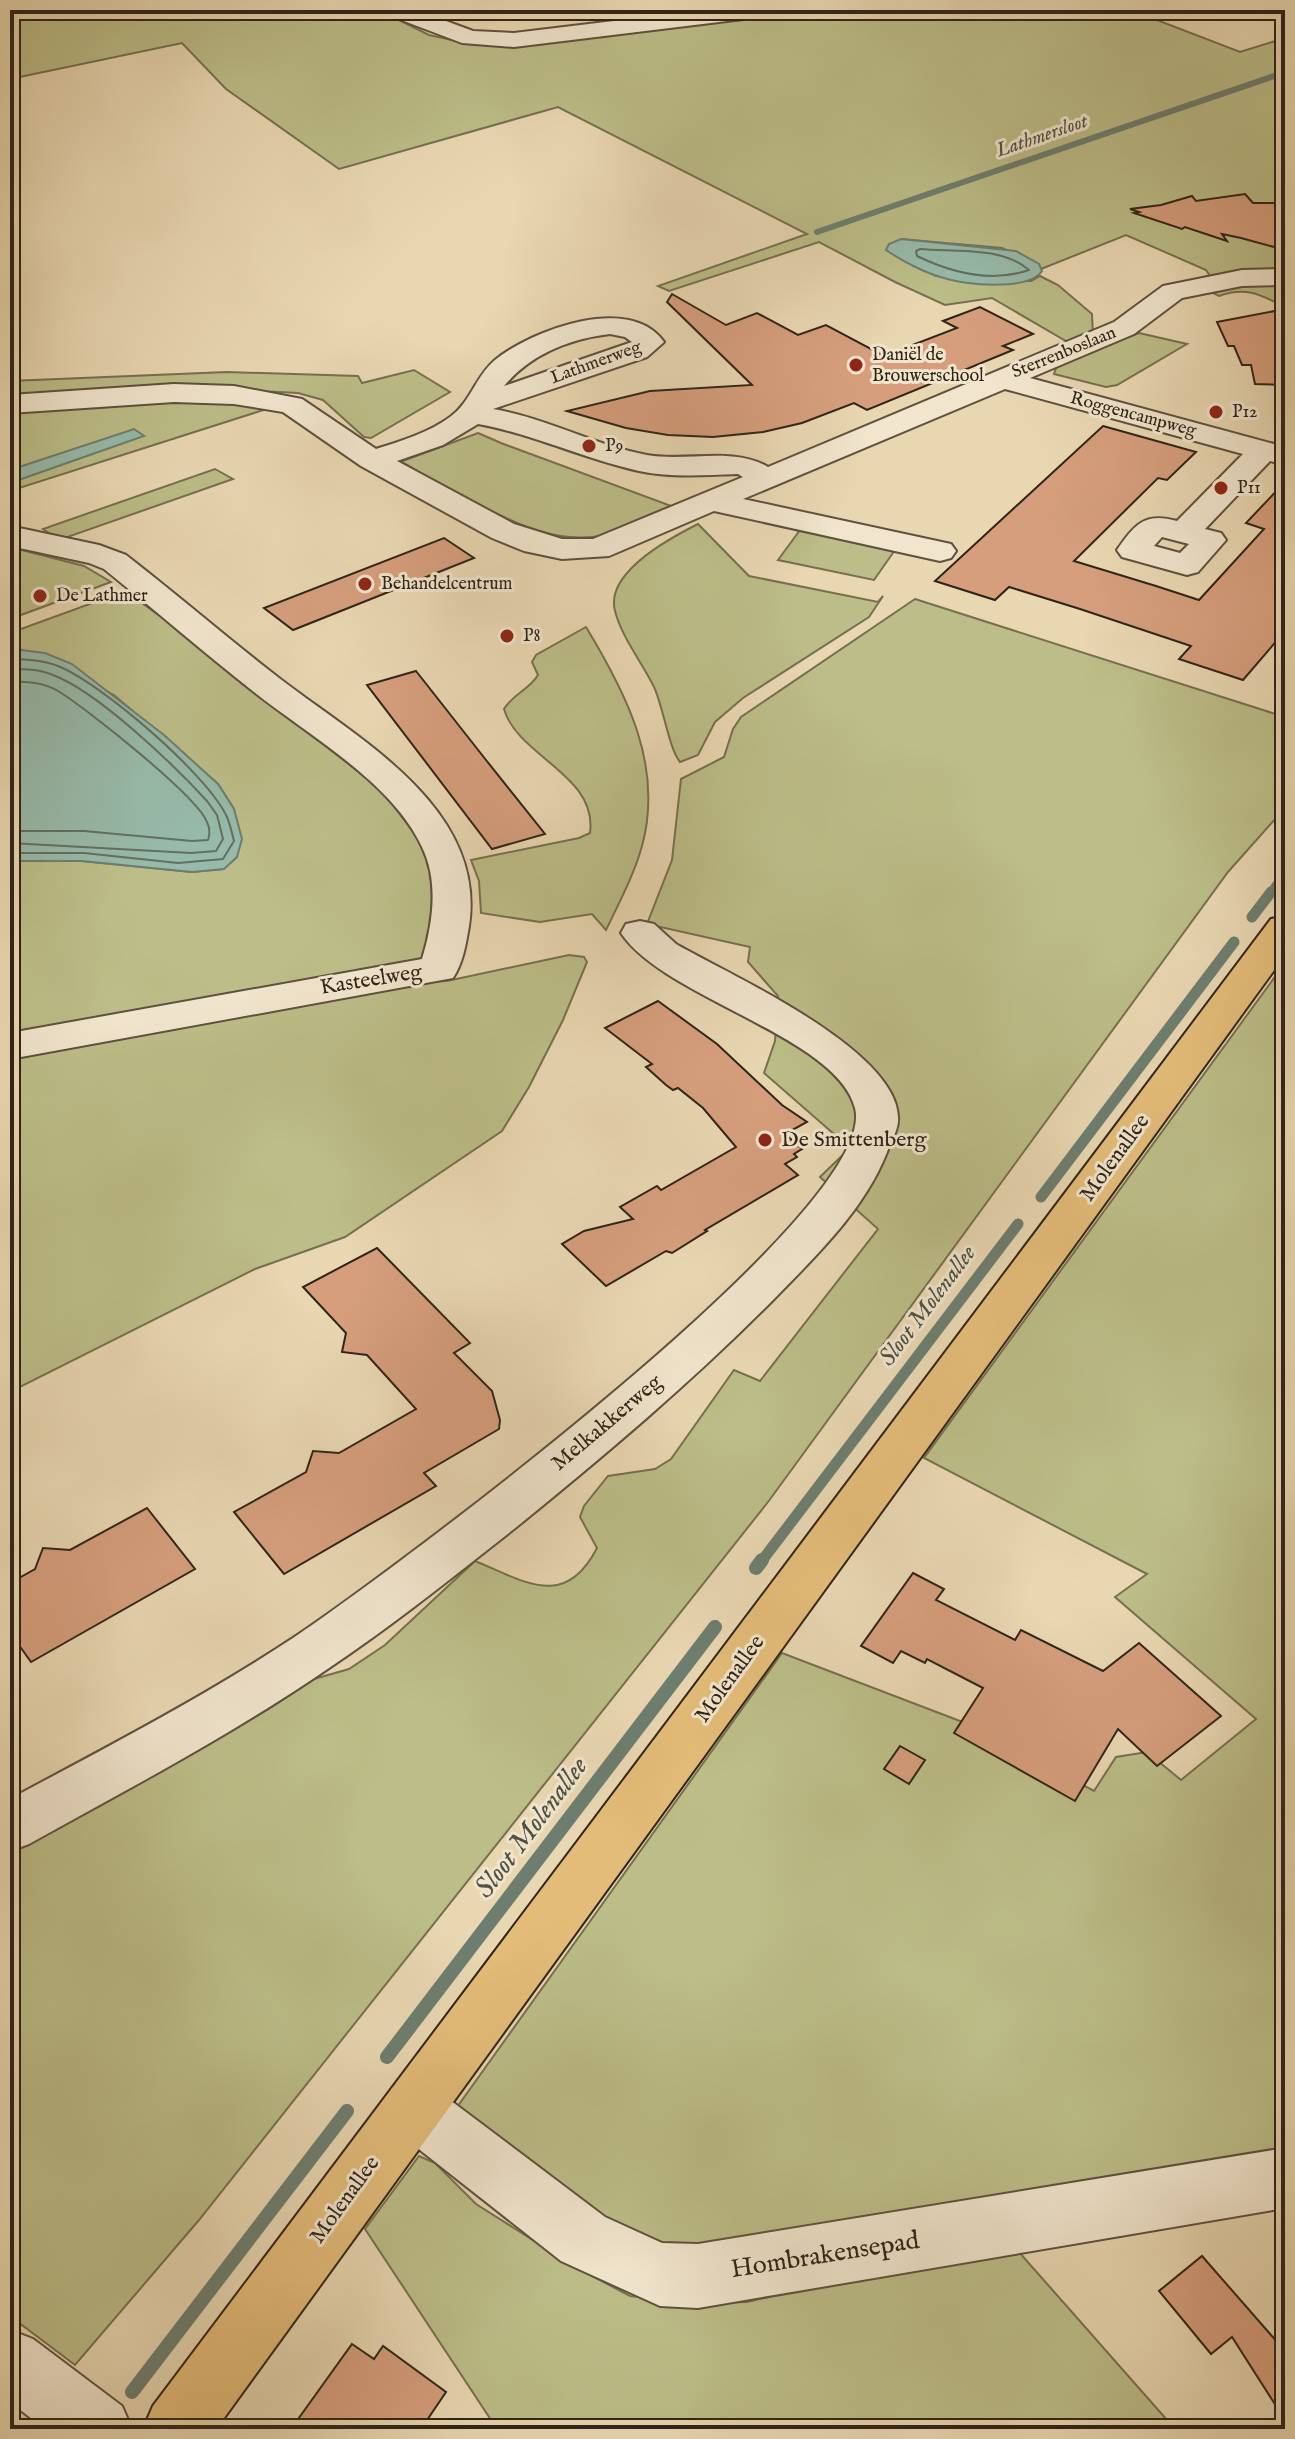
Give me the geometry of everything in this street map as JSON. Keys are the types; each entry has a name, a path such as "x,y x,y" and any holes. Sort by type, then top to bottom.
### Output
{"main road":[{"name":"Molenallee","path":"176,2429 1285,928"}],"street":[{"path":"396,10 470,38 514,40 760,10"},
{"name":"Sterrenboslaan","path":"372,460 503,531 535,544 598,549 1124,328 1173,292 1218,281 1285,277"},
{"name":"Lathmerweg","path":"372,460 453,431 478,408 637,351 650,342 636,328 601,324 578,330 503,367 487,386 478,408"},
{"name":"Roggencampweg","path":"1002,379 1274,453"},
{"path":"10,404 174,393 234,395 278,401 301,409 372,460"},
{"path":"478,408 564,440 642,463 674,467 744,465 765,477"},
{"name":"Roggencampweg","path":"1183,533 1274,453"},
{"path":"709,501 940,551"},
{"name":"Kasteelweg","path":"10,536 99,555 115,562 390,783 439,844 450,875 452,900 447,944 439,969 10,1046"},
{"name":"Melkakkerweg","path":"10,1827 236,1699 310,1654 405,1588 585,1443 716,1329 775,1273 850,1183 869,1155 875,1138 878,1120 869,1092 841,1059 820,1043 662,953 640,933"},
{"name":"Hombrakensepad","path":"413,2108 583,2239 660,2274 698,2276 1285,2178"},
{"path":"10,2362 99,2429"}],"green space":[{"path":"10,10 379,10 429,35 471,44 774,10 1131,10 1240,52 1285,38 1285,307 1245,292 1219,296 1209,291 1210,276 1206,270 1126,235 1041,269 1038,264 1002,248 901,239 891,253 936,276 1031,281 1040,276 1058,285 1092,314 1093,336 1071,344 992,298 945,305 819,242 669,291 658,286 807,234 558,107 339,169 226,89 182,43 10,79"},
{"path":"1139,333 1187,344 1117,385 1106,387 1054,374 1057,365"},
{"path":"414,370 450,392 371,438 364,437 323,400 298,393 175,387 10,394 10,381 227,372 358,376 362,383"},
{"path":"176,398 276,406 10,491 10,406"},
{"path":"478,433 674,507 605,535 583,538 562,536 541,532 501,516 400,462"},
{"path":"215,469 233,479 59,540 43,529"},
{"path":"698,524 749,576 878,602 883,596 869,617 743,698 715,722 698,755 680,762 654,687 618,621 615,597 629,570 642,558"},
{"path":"800,530 895,550 874,580 778,560"},
{"path":"10,547 84,566 111,582 10,619"},
{"path":"125,591 181,631 381,789 434,860 434,957 10,1033 10,861 82,861 192,872 223,869 237,857 234,809 218,784 114,695 21,650 10,651 10,633"},
{"path":"915,599 1285,717 1285,808 1228,872 768,1502 199,2220 75,2365 10,2316 10,1845 267,1710 314,1679 349,1669 385,1645 475,1561 511,1577 543,1586 558,1585 572,1579 585,1567 597,1548 580,1517 584,1506 608,1476 655,1469 671,1459 734,1370 760,1381 878,1229 820,1177 850,1148 764,1073 775,1041 778,996 748,962 750,947 647,924 672,860 681,779 724,757 733,729 741,717"},
{"path":"586,627 627,704 644,759 648,816 635,868 606,930 592,914 540,922 481,913 479,881 471,860 579,838 590,833 589,813 582,796 570,781 524,740 512,726 504,709 538,675 532,662 536,655"},
{"path":"569,955 584,957 587,962 563,1020 529,1087 502,1131 345,1237 255,1269 10,1392 10,1052 414,982 447,981"},
{"path":"1285,963 1285,2165 727,2247 636,2242 455,2110 782,1653 973,1726 1094,1791 1116,1757 1147,1752 1181,1780 1256,1719 1115,1597 1147,1574 924,1458"},
{"path":"419,2156 435,2163 476,2204 577,2268 630,2296 703,2303 747,2302 820,2285 1019,2252 1175,2429 497,2429 365,2229"}],"water":[{"path":"901,239 1016,251 1039,264 1042,271 1024,282 1011,284 954,281 922,270 886,250 889,244"},
{"path":"134,429 144,436 10,483 10,470"},
{"path":"10,651 45,653 72,664 164,735 218,784 234,809 242,839 237,857 224,869 192,872 82,861 10,861"}],"building":[{"path":"1245,194 1253,203 1285,203 1285,250 1222,234 1227,241 1185,227 1182,229 1130,209 1161,205 1192,196 1196,201"},
{"path":"672,294 726,325 757,313 798,335 826,325 884,356 957,328 943,321 980,307 1033,334 1003,346 1013,350 867,410 854,403 802,423 763,432 713,437 668,435 626,428 567,411 650,391 752,385 667,302"},
{"path":"1285,309 1285,385 1255,384 1251,365 1242,365 1234,346 1228,346 1217,322"},
{"path":"1103,426 1196,452 1167,480 1158,478 1074,561 1199,600 1264,529 1246,523 1285,482 1285,631 1243,680 1179,659 1191,646 1080,609 1009,587 995,600 935,581"},
{"name":"Behandelcentrum","path":"444,538 474,558 293,630 264,608"},
{"path":"416,671 545,834 492,849 367,685"},
{"name":"De Smittenberg","path":"658,1001 717,1044 782,1105 807,1122 785,1134 802,1149 794,1154 797,1157 785,1164 798,1175 672,1253 666,1251 606,1286 562,1244 584,1231 633,1219 620,1207 657,1186 661,1190 736,1147 703,1108 678,1088 673,1090 666,1085 646,1067 652,1064 605,1028"},
{"path":"377,1248 470,1343 454,1353 492,1391 500,1420 499,1429 424,1473 436,1486 284,1574 234,1512 306,1472 313,1451 339,1453 416,1409 367,1355 342,1352 346,1333 303,1287"},
{"path":"147,1508 195,1569 31,1662 21,1648 10,1654 10,1583 35,1569 43,1548 70,1550"},
{"path":"913,1573 944,1589 936,1600 1015,1640 1021,1630 1103,1671 1139,1643 1221,1716 1157,1766 1118,1729 1075,1801 954,1733 983,1688 927,1659 925,1663 901,1651 893,1663 861,1646"},
{"path":"900,1746 925,1760 909,1784 884,1769"},
{"path":"1202,2256 1285,2351 1285,2420 1232,2337 1211,2354 1159,2291"},
{"path":"352,2344 374,2359 383,2346 446,2392 421,2429 291,2429"}],"waterway":[{"name":"Lathmersloot","path":"817,232 1280,74"},
{"name":"Sloot Molenallee","path":"1269,894 1285,873"},
{"name":"Sloot Molenallee","path":"1252,917 1271,892"},
{"name":"Sloot Molenallee","path":"1041,1197 1234,942"},
{"name":"Sloot Molenallee","path":"761,1562 1018,1224"},
{"name":"Sloot Molenallee","path":"756,1568 762,1560"},
{"name":"Sloot Molenallee","path":"387,2057 715,1627"},
{"name":"Sloot Molenallee","path":"132,2392 347,2111"}],"place":[{"name":"Daniël de Brouwerschool","path":"856,365"},
{"name":"P12","path":"1216,412"},
{"name":"P9","path":"589,446"},
{"name":"P11","path":"1221,488"},
{"name":"Behandelcentrum","path":"365,584"},
{"name":"De Lathmer","path":"40,596"},
{"name":"P8","path":"507,636"},
{"name":"De Smittenberg","path":"765,1140"}]}
